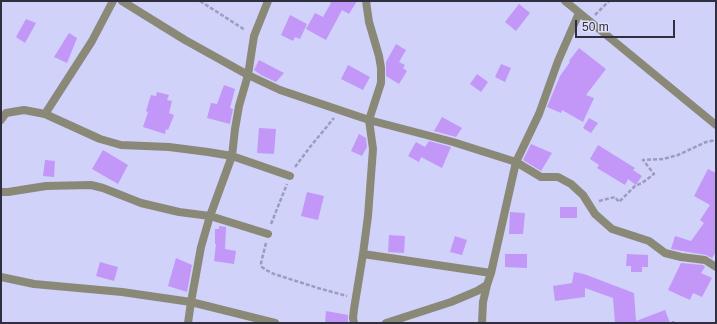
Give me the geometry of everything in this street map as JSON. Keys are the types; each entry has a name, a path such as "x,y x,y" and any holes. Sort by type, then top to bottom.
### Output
{"street":[{"path":"45,114 92,41 114,1"},
{"path":"122,1 185,40 248,75 280,90 370,120 453,142 516,162 541,177 558,177 572,184 583,195 595,214 612,229 648,241 665,253 680,257 705,260 716,267"},
{"path":"188,323 201,247 210,216 232,156 239,106 248,75 254,36 268,1"},
{"path":"354,323 353,318 368,216 373,148 370,120 381,83 379,56 369,22 366,1"},
{"path":"565,1 716,125"},
{"path":"482,323 483,302 516,162 539,114 558,62 579,13"},
{"path":"1,120 6,113 24,110 45,114 100,139 122,145 169,147 232,156 290,176"},
{"path":"1,192 46,186 91,185 103,188 141,203 179,212 210,216 268,234"},
{"path":"363,254 490,273"},
{"path":"1,277 34,284 122,292 191,302 275,323"},
{"path":"386,323 451,302 487,285"}],"path":[{"path":"200,1 254,36"},
{"path":"589,21 609,1"},
{"path":"341,110 303,156 290,176 268,234 261,263 262,267 282,276 318,288 356,298"},
{"path":"589,205 615,197 619,202 635,186 642,183 654,174 643,160 662,159 678,155 706,142 716,140"}],"building":[{"path":"328,1 357,1 349,14 342,10 326,40 306,29 315,13 323,17 331,3"},
{"path":"519,4 530,13 516,31 505,22"},
{"path":"290,15 307,24 300,39 295,37 293,41 281,35"},
{"path":"26,19 36,23 25,43 16,37"},
{"path":"69,33 77,38 67,63 54,57"},
{"path":"396,44 406,50 399,62 405,65 403,68 407,71 399,84 386,76 386,62"},
{"path":"579,48 606,69 586,95 594,98 583,122 562,110 561,113 547,107 560,76"},
{"path":"259,60 284,73 276,82 261,75 254,70"},
{"path":"501,64 511,68 505,82 495,77"},
{"path":"348,65 370,77 363,90 341,79"},
{"path":"477,74 488,82 481,92 470,84"},
{"path":"224,85 235,89 230,108 233,109 230,124 207,118 211,103 217,104"},
{"path":"157,92 169,95 167,100 172,101 169,113 174,115 168,130 166,129 165,134 143,127 148,112 146,111 151,95 156,96"},
{"path":"442,117 462,128 456,137 434,131"},
{"path":"589,118 598,123 591,133 583,128"},
{"path":"259,128 276,129 274,154 257,153"},
{"path":"359,134 366,138 367,147 362,156 351,151"},
{"path":"429,141 451,147 442,168 421,157 419,162 408,156 416,142 425,147"},
{"path":"531,144 552,153 541,171 523,160"},
{"path":"598,145 635,168 633,170 642,176 636,185 628,179 625,185 597,168 599,165 590,159"},
{"path":"103,150 128,165 118,184 92,169"},
{"path":"45,160 55,161 54,177 43,176"},
{"path":"708,169 716,173 716,252 712,258 706,255 671,249 675,236 691,241 704,223 700,220 710,205 694,196"},
{"path":"307,192 324,196 318,220 301,216"},
{"path":"560,207 577,207 577,218 560,218"},
{"path":"510,212 525,213 523,234 509,234"},
{"path":"219,226 226,227 225,249 236,251 234,264 214,261 216,244 215,229 219,229"},
{"path":"389,235 405,236 404,253 388,252"},
{"path":"455,236 467,240 462,255 450,252"},
{"path":"505,254 527,254 527,268 505,267"},
{"path":"627,254 648,255 648,267 642,267 642,272 631,272 631,266 626,266"},
{"path":"176,258 192,265 187,292 168,286"},
{"path":"100,262 118,267 114,281 96,276"},
{"path":"681,263 703,265 705,267 701,273 712,278 702,297 693,293 690,300 668,290"},
{"path":"574,272 584,274 634,293 636,321 665,310 670,323 615,323 613,298 585,288 585,297 555,301 553,286 572,283"},
{"path":"326,311 348,315 348,323 325,323"}]}
